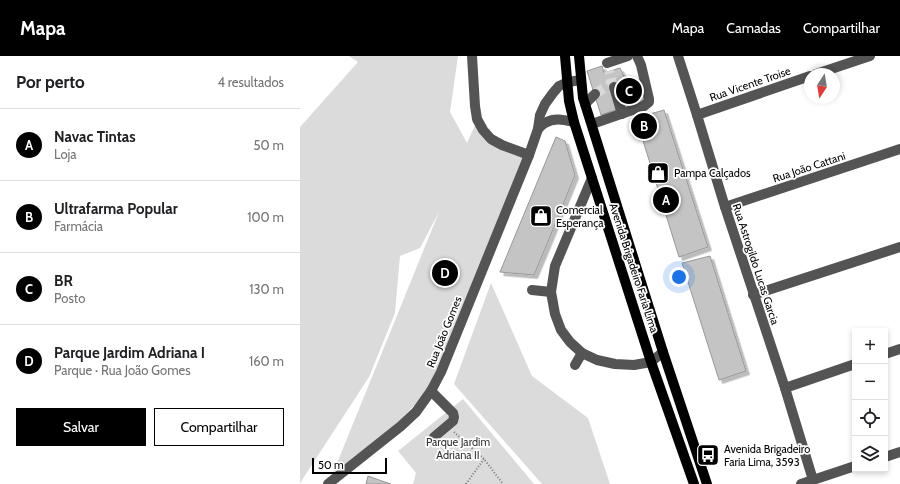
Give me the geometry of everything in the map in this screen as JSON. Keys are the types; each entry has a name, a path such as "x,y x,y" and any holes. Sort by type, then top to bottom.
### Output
{"main road":[{"name":"Avenida Brigadeiro Faria Lima","path":"566,56 569,101 574,122 651,362 694,484"},
{"name":"Avenida Brigadeiro Faria Lima","path":"579,56 585,104 663,352 707,484"}],"street":[{"path":"472,56 475,106 477,119 482,130 491,139 502,145 529,155"},
{"path":"607,63 628,56"},
{"path":"592,124 644,106 649,102 641,65 637,56"},
{"name":"Rua Astrogildo Lucas Garcia","path":"678,56 725,207 785,388 813,480"},
{"path":"834,68 870,56"},
{"name":"Rua Vicente Troise","path":"697,114 804,78"},
{"name":"Rua João Gomes","path":"328,484 401,426 416,412 431,391 444,365 529,155 538,129 540,115 545,104 552,93 559,86 568,82 581,80"},
{"path":"614,87 622,114"},
{"path":"585,104 595,94"},
{"path":"538,129 546,122 554,120 574,122"},
{"name":"Rua João Cattani","path":"725,207 900,149"},
{"path":"592,178 555,266 551,292 555,314 561,330 570,342 582,353 597,360 615,364 634,365 651,362 663,352"},
{"path":"754,295 900,247"},
{"path":"532,290 551,292"},
{"path":"888,353 900,349"},
{"path":"574,365 582,353"},
{"path":"785,388 852,365"},
{"path":"431,391 453,413 454,417 453,421 434,437"},
{"path":"888,456 900,452"},
{"path":"801,484 852,467"}],"path":[{"path":"447,426 484,459 503,484"},
{"path":"466,484 484,459"}],"green space":[{"path":"349,56 458,56 450,112 467,143 476,123 523,157 428,390 398,423 333,473 439,212 420,248 400,256 395,313 369,377 300,483 300,127 358,62"},
{"path":"491,283 532,376 588,418 610,484 542,484 454,384"},
{"name":"Parque Jardim Adriana II","path":"463,399 534,484 413,484 416,473 398,451"}],"building":[{"path":"602,66 604,73 620,68 626,81 636,79 644,100 601,115 587,71"},
{"path":"664,110 708,247 679,257 636,118"},
{"name":"Comercial Esperança","path":"556,137 565,141 575,175 547,244 534,275 500,272"},
{"path":"710,256 746,371 719,380 682,263"},
{"path":"368,476 382,481 391,484 366,484"}],"tunnel":[{"path":"595,94 612,83 609,71"}],"place":[{"name":"BR","path":"629,91"},
{"name":"Ultrafarma Popular","path":"644,126"},
{"name":"Pampa Calçados","path":"658,173"},
{"name":"Navac Tintas","path":"666,200"},
{"name":"Comercial Esperança","path":"541,216"},
{"name":"Parque Jardim Adriana I","path":"445,273"},
{"name":"Avenida Brigadeiro Faria Lima, 3593","path":"708,455"}]}
